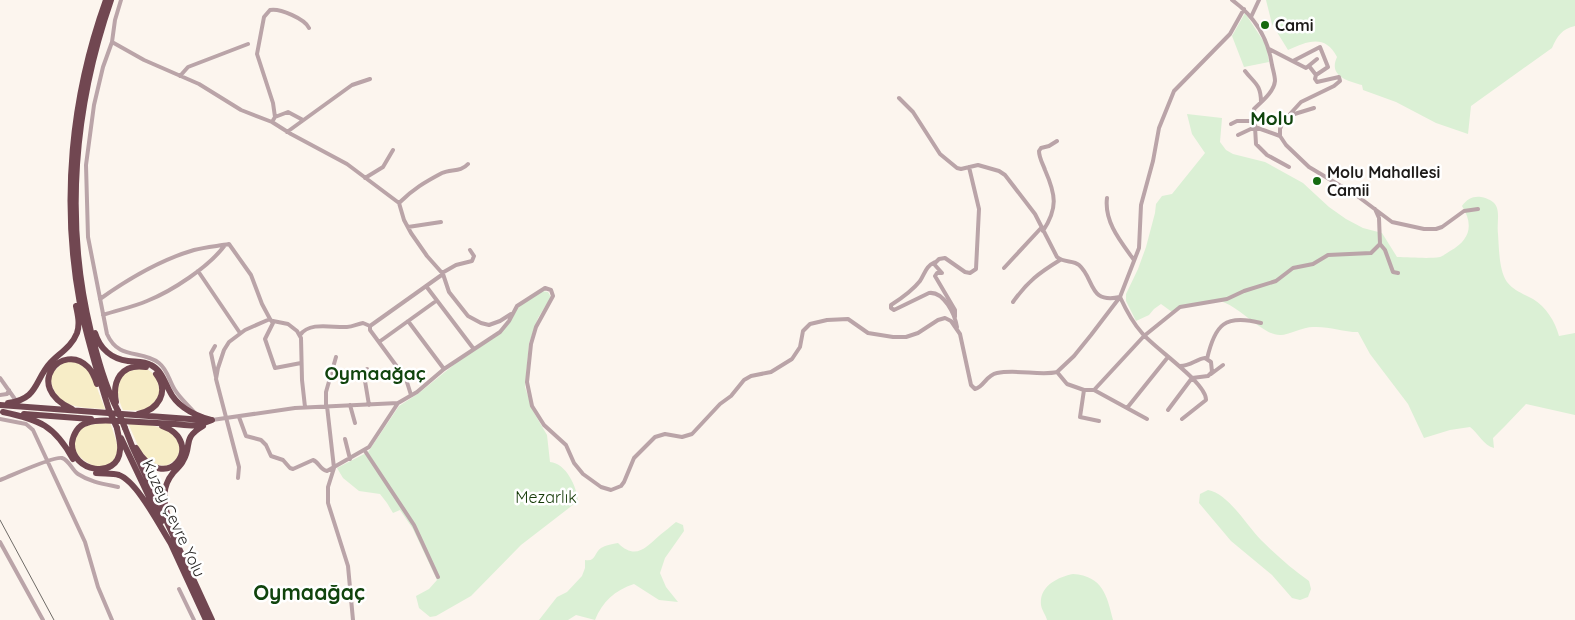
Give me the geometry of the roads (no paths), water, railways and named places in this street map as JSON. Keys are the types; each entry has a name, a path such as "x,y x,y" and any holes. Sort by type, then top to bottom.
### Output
{"highway":[{"path":"1,408 28,396 34,390 48,367 69,346 77,334 78,320 72,269 71,167 75,128 86,66 106,0"},
{"path":"111,0 91,69 78,147 76,215 80,268 85,304 95,348 111,398 125,428 148,465 158,469 168,467 177,461 182,454 180,438 172,429 149,423"},
{"path":"71,232 74,267 85,327 106,412"},
{"path":"80,268 94,330 102,348 109,355 117,359 144,362 152,365 164,378 172,396 179,404 199,416 212,420"},
{"path":"77,410 67,406 54,396 48,383 50,371 57,364 65,360 79,361 87,366 94,376 106,412"},
{"path":"118,411 114,390 122,372 130,367 141,366 150,369 158,377 161,384 162,393 158,403 147,412 125,415"},
{"path":"1,408 77,410 212,420"},
{"path":"1,408 105,420 196,426 212,420"},
{"path":"1,408 34,420 52,430 59,437 74,460 85,470 92,473 114,474 127,479 136,488 175,545"},
{"name":"Kuzey Çevre Yolu","path":"106,412 117,428 212,620"},
{"path":"105,420 85,423 74,434 73,451 84,465 92,469 102,469 110,466 117,460 120,450 117,428"},
{"path":"175,545 164,503 165,487 171,475 183,462 188,438 212,420"},
{"name":"Kuzey Çevre Yolu","path":"125,428 206,620"}],"street":[{"path":"121,0 114,20 112,42 103,67 94,105 86,165 88,237 107,334 113,344 125,352 146,356 160,363 176,392 199,416"},
{"path":"1232,0 1244,8 1251,17 1270,49 1275,81 1271,92 1254,110 1253,120 1256,144 1267,156 1289,167"},
{"path":"1251,17 1259,0"},
{"path":"935,262 935,266 942,273 937,273 935,276 955,310 957,327 964,345 971,385 974,388 980,388 989,376 996,373 1012,371 1057,372 1080,349 1120,297 1140,241 1142,204 1159,128 1174,91 1230,34 1244,8"},
{"path":"275,117 273,103 258,58 258,47 264,18 270,10 278,10 302,20 309,28"},
{"path":"112,42 144,60 206,87 249,114 272,122 347,164 399,203 408,227 427,256 442,274 451,294 468,316 483,324 492,324 504,320 514,312"},
{"path":"180,76 188,67 248,44"},
{"path":"1293,61 1320,48 1328,67 1316,75"},
{"path":"1270,49 1306,68 1317,60"},
{"path":"1309,66 1316,75 1315,79 1317,82 1333,77 1339,77 1340,81 1334,86 1301,102 1283,121 1280,129 1280,136 1286,145 1309,167 1356,195 1392,222 1431,230 1442,227 1464,211 1478,208"},
{"path":"1245,71 1258,84 1261,92 1261,102"},
{"path":"287,132 352,85 370,79"},
{"path":"899,98 913,112 940,154 957,168 980,166 1003,173 1032,210 1056,256 1060,260 1078,264 1092,286 1102,296 1108,298 1120,297"},
{"path":"1288,116 1314,108"},
{"path":"272,122 275,117 288,112 303,120"},
{"path":"1231,124 1237,121 1253,120"},
{"path":"1238,135 1255,127 1280,136"},
{"path":"1004,268 1043,229 1052,214 1054,200 1051,182 1039,151 1041,148 1050,146 1057,141"},
{"path":"365,178 383,167 393,150"},
{"path":"399,203 424,182 444,172 462,169 468,164"},
{"path":"955,317 940,295 935,293 929,293 894,310 891,308 891,305 902,298 920,280 928,265 942,258 948,259 968,273 976,269 979,208 969,167"},
{"path":"1106,198 1112,227 1134,260"},
{"path":"1374,209 1380,223 1380,244 1385,250 1393,272 1398,273"},
{"path":"408,227 441,222"},
{"path":"100,299 149,269 190,252 229,244 251,275 262,304 272,320"},
{"path":"1094,390 1144,336 1180,307 1227,299 1244,291 1276,281 1293,268 1313,264 1328,255 1370,253 1380,244"},
{"path":"103,315 149,300 198,271 213,260 226,245"},
{"path":"370,326 456,265 472,261 473,254 470,250"},
{"path":"1013,302 1025,285 1040,272 1060,260"},
{"path":"198,271 240,333"},
{"path":"426,286 473,348"},
{"path":"239,417 246,436 260,440 266,445 271,456 283,460 290,468 293,469 312,460 316,461 324,471 328,471 365,451 377,437 398,403 473,348 500,332 509,321 517,306 547,288 552,292 552,298 538,322 531,344 527,382 532,406 544,426 566,445 574,463 583,474 601,487 611,490 621,486 634,458 655,437 666,434 682,437 692,434 720,404 731,396 744,380 750,376 771,372 792,359 800,347 803,331 810,324 828,320 848,319 868,332 892,337 906,337 918,333 941,319 948,319 957,327"},
{"path":"1120,297 1132,321 1144,336 1200,386 1206,399 1182,419"},
{"path":"379,342 436,301"},
{"path":"272,320 265,339 276,368 301,363"},
{"path":"216,379 225,348 240,333 272,320 288,324 300,335 302,343 301,363 305,407"},
{"path":"1207,358 1213,337 1218,328 1223,324 1228,321 1248,320 1261,323"},
{"path":"408,321 444,369"},
{"path":"300,335 306,330 320,326 348,327 363,323 370,326"},
{"path":"370,326 370,330 406,379 411,395"},
{"path":"215,346 210,353 239,467 238,478"},
{"path":"336,356 326,392 334,468 328,487 328,503 348,566 353,620"},
{"path":"1127,408 1168,357"},
{"path":"1179,366 1190,365 1200,359 1207,358"},
{"path":"1207,358 1211,362 1211,374"},
{"path":"1168,410 1192,378 1208,376 1223,365"},
{"path":"367,369 364,380 369,405"},
{"path":"1057,372 1066,384 1084,390 1094,390 1147,419"},
{"path":"0,378 17,402"},
{"path":"0,395 7,394 9,390"},
{"path":"1084,390 1080,417 1099,421"},
{"path":"212,420 305,407 398,403"},
{"path":"350,405 354,423"},
{"path":"2,420 26,424 31,427 86,545 98,587 112,620"},
{"path":"345,439 350,459"},
{"path":"365,451 414,525 438,577"},
{"path":"0,480 58,458 64,459 84,478 118,487"},
{"path":"0,542 43,620"},
{"path":"179,589 194,620"}],"railway":[{"path":"0,520 54,620"}],"place":[{"name":"Cami","path":"1265,25"},
{"name":"Molu Mahallesi Camii","path":"1317,181"}],"district":[{"name":"Molu","path":"1272,118"},
{"name":"Oymaağaç","path":"375,373"},
{"name":"Oymaağaç","path":"309,593"}],"park label":[{"name":"Mezarlık","path":"546,497"}]}
